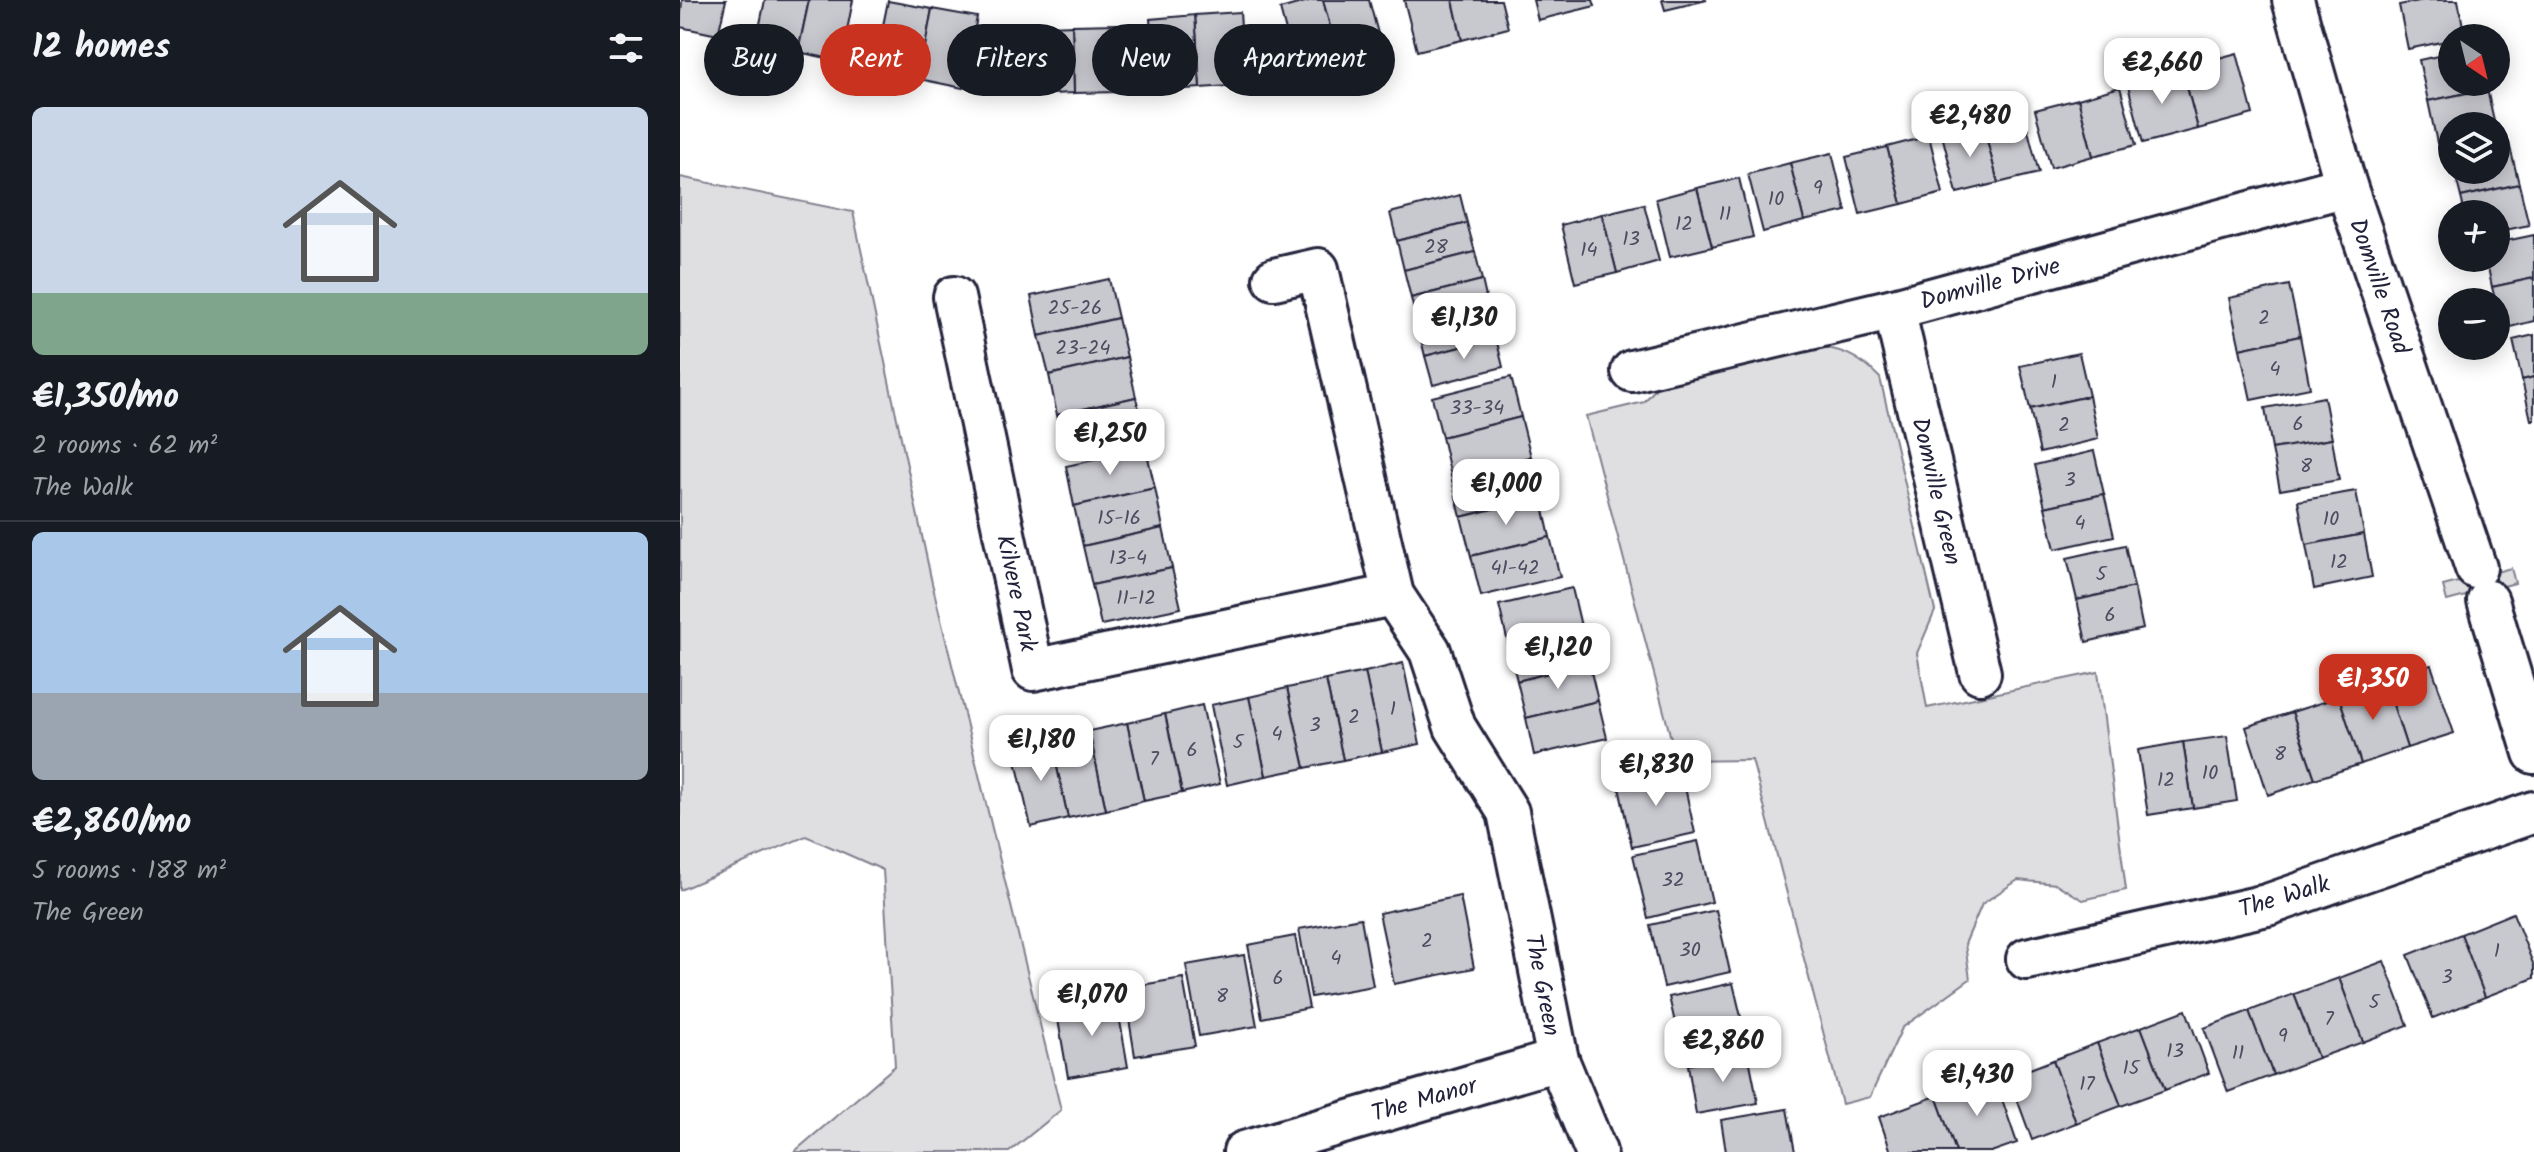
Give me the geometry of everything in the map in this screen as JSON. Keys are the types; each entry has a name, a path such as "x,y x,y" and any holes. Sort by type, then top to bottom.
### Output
{"street":[{"name":"Domville Road","path":"2293,0 2346,186 2482,584 2534,753"},
{"name":"Domville Drive","path":"1632,371 1894,309 2346,186"},
{"path":"1274,279 1318,269 1393,595"},
{"name":"Kilvere Park","path":"954,297 1033,670 1393,595"},
{"name":"Domville Green","path":"1894,309 1980,673"},
{"name":"The Green","path":"1393,595 1430,651 1455,727 1508,812 1558,1060 1596,1152"},
{"name":"The Walk","path":"2027,959 2267,905 2534,812"},
{"name":"The Manor","path":"1244,1152 1558,1060"}],"shaded area":[{"path":"680,177 853,212 932,583 1061,1110 1009,1152 794,1152 895,1066 883,870 806,836 680,890"},
{"path":"1810,346 1848,354 1880,378 1935,611 1917,653 1927,708 2098,672 2126,890 2083,900 2056,884 2018,880 1982,904 1965,944 1970,979 1902,1028 1870,1097 1842,1104 1752,760 1677,761 1586,416 1644,402 1663,380"},
{"path":"2511,568 2515,583 2447,601 2443,586"}],"building":[{"path":"682,0 726,0 721,24 704,24 704,32 680,27"},
{"path":"765,0 809,0 804,24 760,24"},
{"path":"809,0 853,0 848,24 820,24 820,57 804,53 804,24"},
{"path":"1323,0 1329,24 1284,24 1280,9"},
{"path":"1323,0 1369,0 1375,24 1329,24"},
{"path":"1404,0 1453,0 1462,40 1417,51"},
{"path":"1453,0 1501,0 1508,28 1462,40"},
{"path":"1533,0 1593,0 1595,6 1538,20"},
{"path":"1662,0 1707,0 1665,10"},
{"path":"2424,0 2458,0 2463,24 2438,24 2438,43 2408,49 2399,5"},
{"path":"888,1 932,9 929,24 883,24"},
{"path":"932,9 977,17 976,24 947,24 947,85 931,81 929,24"},
{"path":"1240,12 1241,24 1214,24 1214,87 1200,88 1195,15"},
{"path":"1195,15 1196,24 1150,24 1150,19"},
{"path":"1076,25 1092,25 1092,93 1076,93"},
{"path":"2237,53 2253,114 2198,129 2182,68"},
{"path":"2438,56 2438,96 2453,96 2428,101 2419,60"},
{"path":"2182,68 2198,129 2143,143 2127,82"},
{"path":"2120,87 2136,145 2093,156 2078,99"},
{"path":"2453,96 2489,96 2492,112 2438,112 2437,143 2428,101"},
{"path":"2078,99 2093,156 2051,168 2035,110"},
{"path":"2024,115 2039,173 1998,183 1983,125"},
{"path":"1983,125 1998,183 1957,193 1942,135"},
{"path":"1929,136 1943,193 1902,204 1887,147"},
{"path":"1887,147 1902,204 1860,214 1846,157"},
{"path":"2510,147 2519,184 2461,197 2458,184 2510,184"},
{"path":"1832,153 1846,211 1804,221 1790,163"},
{"path":"1790,163 1804,221 1763,232 1748,174"},
{"path":"1739,178 1753,237 1712,247 1697,188"},
{"path":"2519,184 2529,225 2510,229 2510,200 2462,200 2461,197"},
{"path":"1697,188 1712,247 1670,257 1656,199"},
{"path":"1460,195 1467,223 1397,241 1390,213"},
{"path":"1644,204 1659,261 1617,273 1602,214"},
{"path":"1602,214 1617,273 1575,283 1561,225"},
{"path":"1467,223 1475,252 1404,270 1397,241"},
{"path":"2534,235 2534,278 2492,287 2489,272 2510,272 2510,240"},
{"path":"1475,252 1482,280 1411,298 1404,270"},
{"path":"2534,278 2534,321 2510,327 2510,288 2492,287"},
{"path":"1109,279 1118,318 1039,336 1031,296"},
{"path":"1482,280 1489,310 1418,327 1411,298"},
{"path":"2289,285 2300,336 2240,349 2229,298"},
{"path":"1489,310 1496,338 1425,356 1418,327"},
{"path":"1118,318 1127,357 1049,375 1039,336"},
{"path":"2534,335 2534,377 2522,380 2513,340"},
{"path":"2300,336 2310,388 2251,400 2240,349"},
{"path":"1496,338 1503,367 1433,385 1425,356"},
{"path":"2079,353 2089,396 2030,409 2020,366"},
{"path":"1127,357 1136,397 1057,415 1049,375"},
{"path":"1511,377 1521,417 1442,437 1432,397"},
{"path":"2534,377 2534,420 2531,420 2522,380"},
{"path":"2089,396 2098,439 2040,453 2030,409"},
{"path":"1136,397 1145,436 1066,454 1057,415"},
{"path":"2324,397 2332,439 2272,449 2265,408"},
{"path":"1521,417 1531,457 1451,476 1442,437"},
{"path":"2332,439 2339,480 2280,490 2272,449"},
{"path":"1146,449 1155,488 1074,506 1066,466"},
{"path":"2094,451 2104,494 2045,507 2035,465"},
{"path":"1531,457 1541,497 1461,517 1451,476"},
{"path":"1155,488 1163,528 1083,546 1074,506"},
{"path":"2356,491 2364,534 2306,545 2298,501"},
{"path":"2104,494 2114,536 2055,549 2045,507"},
{"path":"1541,497 1550,537 1471,556 1461,517"},
{"path":"1163,528 1172,568 1092,585 1083,546"},
{"path":"2364,534 2372,577 2314,589 2306,545"},
{"path":"1550,537 1560,577 1481,596 1471,556"},
{"path":"2125,545 2134,587 2077,600 2067,558"},
{"path":"1172,568 1181,608 1101,625 1092,585"},
{"path":"2134,587 2143,629 2086,642 2077,600"},
{"path":"1572,588 1581,626 1508,643 1499,605"},
{"path":"1581,626 1589,663 1517,681 1508,643"},
{"path":"1403,663 1420,744 1382,752 1365,672"},
{"path":"1589,663 1598,701 1526,718 1517,681"},
{"path":"2431,665 2454,733 2407,748 2385,680"},
{"path":"1365,672 1382,752 1343,760 1326,680"},
{"path":"1326,680 1343,760 1305,768 1287,688"},
{"path":"2385,680 2407,748 2361,764 2339,697"},
{"path":"1287,688 1305,768 1266,776 1249,697"},
{"path":"1249,697 1266,776 1227,785 1211,705"},
{"path":"2339,697 2361,764 2315,779 2292,712"},
{"path":"1598,701 1607,738 1534,755 1526,718"},
{"path":"1202,705 1220,784 1182,793 1165,714"},
{"path":"2292,712 2315,779 2268,795 2246,727"},
{"path":"1165,714 1182,793 1144,801 1127,723"},
{"path":"1127,723 1144,801 1106,810 1089,731"},
{"path":"1089,731 1106,810 1068,818 1051,740"},
{"path":"2227,736 2237,801 2193,808 2183,742"},
{"path":"1051,740 1068,818 1031,827 1013,748"},
{"path":"2183,742 2193,808 2148,815 2138,750"},
{"path":"1681,769 1695,833 1632,847 1618,783"},
{"path":"1698,841 1712,902 1648,918 1633,855"},
{"path":"1460,896 1474,968 1394,984 1379,913"},
{"path":"1716,910 1730,972 1664,987 1650,925"},
{"path":"2513,913 2534,966 2534,978 2485,997 2461,934"},
{"path":"1361,918 1373,986 1311,997 1299,929"},
{"path":"2461,934 2485,997 2433,1018 2408,955"},
{"path":"1295,936 1309,1008 1262,1018 1248,945"},
{"path":"1244,955 1257,1026 1199,1036 1186,965"},
{"path":"2384,961 2408,1025 2363,1042 2339,978"},
{"path":"1183,978 1195,1046 1135,1056 1124,988"},
{"path":"2339,978 2363,1042 2318,1058 2294,994"},
{"path":"1733,983 1747,1042 1683,1057 1669,997"},
{"path":"2294,994 2318,1058 2273,1075 2249,1011"},
{"path":"1116,998 1128,1067 1068,1077 1056,1008"},
{"path":"2186,1010 2209,1073 2165,1090 2141,1027"},
{"path":"2249,1011 2273,1075 2228,1092 2204,1028"},
{"path":"2141,1027 2165,1090 2121,1106 2097,1043"},
{"path":"2097,1043 2121,1106 2076,1123 2053,1060"},
{"path":"1748,1053 1758,1103 1696,1114 1688,1065"},
{"path":"2053,1060 2076,1123 2032,1140 2009,1077"},
{"path":"1994,1076 2017,1143 1991,1152 1956,1152 1936,1096"},
{"path":"1936,1096 1956,1152 1891,1152 1879,1117"},
{"path":"1787,1109 1795,1152 1726,1152 1721,1120"}]}
